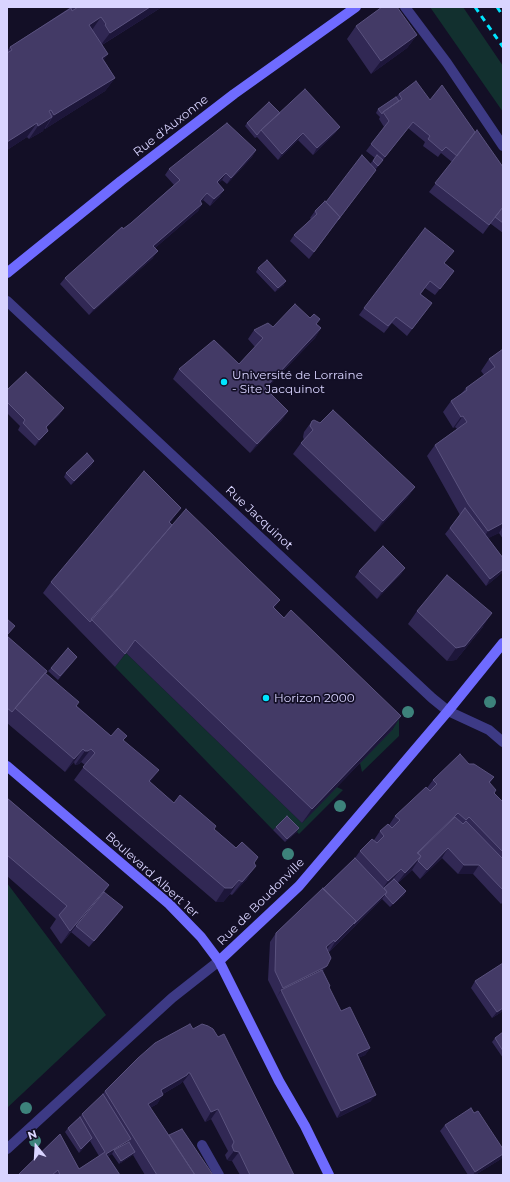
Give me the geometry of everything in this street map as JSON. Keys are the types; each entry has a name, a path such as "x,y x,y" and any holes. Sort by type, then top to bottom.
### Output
{"main road":[{"name":"Rue d'Auxonne","path":"7,273 121,181 234,94 356,7"},
{"name":"Rue de Boudonville","path":"219,962 299,886 448,711 503,643"},
{"name":"Boulevard Albert 1er","path":"7,766 169,904 201,937 219,962 279,1081 305,1126 329,1175"}],"street":[{"path":"405,7 447,63 503,146"},
{"name":"Rue Jacquinot","path":"7,301 432,698 448,711 489,730 503,742"},
{"name":"Rue de Boudonville","path":"9,1144 162,1007 219,962"},
{"path":"202,1145 219,1175"}],"green space":[{"path":"430,7 463,7 503,66 503,112"},
{"path":"126,653 302,823 337,787 343,790 299,834 285,820 273,830 115,667"},
{"path":"399,718 399,736 362,772 360,763 392,730"},
{"path":"7,883 106,1015 7,1108"}],"building":[{"path":"78,7 150,7 110,33 101,17 89,25 108,54 102,58 115,78 54,115 51,110 49,111 52,117 38,126 37,123 7,142 7,53 12,50 10,47 71,8 72,11"},
{"path":"382,7 397,7 417,35 381,61 356,26"},
{"path":"416,81 430,100 442,85 475,132 457,156 446,147 442,151 428,139 430,136 413,122 385,157 371,144 389,121 383,112 402,99 399,94"},
{"path":"305,89 340,127 317,148 303,133 282,154 261,130"},
{"path":"396,97 399,101 382,114 378,109"},
{"path":"269,102 280,113 257,135 247,123"},
{"path":"227,123 256,150 231,178 226,173 217,182 224,190 214,199 207,193 200,201 202,204 153,246 158,251 94,309 65,278 122,227 123,229 131,223 180,180 169,169"},
{"path":"477,130 503,167 503,207 489,225 435,183"},
{"path":"362,155 376,170 338,220 340,217 326,202"},
{"path":"377,155 383,160 378,166 373,161"},
{"path":"325,201 340,217 314,252 294,235 317,214 315,211"},
{"path":"503,207 503,223 495,217"},
{"path":"425,228 454,251 444,263 454,271 440,289 430,281 420,294 432,303 412,329 396,317 388,326 364,308"},
{"path":"267,260 286,281 278,288 258,268"},
{"name":"Université de Lorraine - Site Jacquinot","path":"295,304 310,318 314,314 320,319 316,324 321,328 265,388 288,411 257,444 179,369 214,340 239,364 263,338 254,330 268,323 273,327"},
{"path":"503,349 503,523 488,531 468,504 435,445 467,422 463,416 461,417 451,401 495,367 489,359"},
{"path":"26,372 64,408 46,427 48,431 39,440 23,423 25,420 7,402 7,390"},
{"path":"333,410 415,487 383,521 301,443 313,430 310,426 312,421 314,420 320,423"},
{"path":"87,453 94,461 74,481 66,473"},
{"path":"144,471 181,508 169,522 172,525 90,622 51,582"},
{"path":"465,508 503,558 503,569 490,579 450,528"},
{"name":"Horizon 2000","path":"186,509 280,600 273,607 284,618 291,610 401,716 312,809 135,640 125,654 91,619"},
{"path":"383,546 405,568 382,592 359,571"},
{"path":"447,575 492,613 465,646 456,648 417,611"},
{"path":"7,619 15,626 7,635"},
{"path":"7,636 47,671 12,712 7,708"},
{"path":"68,648 77,657 60,676 51,668"},
{"path":"45,673 79,702 76,706 111,736 118,728 127,736 123,740 159,770 149,781 174,803 180,795 216,826 214,829 236,848 242,842 258,857 254,863 256,866 242,882 239,880 232,888 225,888 83,767 95,753 91,749 85,751 83,749 74,759 15,708"},
{"path":"460,754 469,764 474,764 494,777 489,782 496,790 494,793 503,802 503,852 469,817 466,820 458,813 417,853 421,856 405,873 401,869 388,881 360,851 372,839 377,843 384,836 380,831 388,824 392,828 400,820 395,816 426,787 430,791 437,784 433,780"},
{"path":"7,798 109,885 70,931 59,915 67,906 7,855"},
{"path":"287,816 299,828 287,839 276,827"},
{"path":"455,817 463,824 466,821 503,859 503,890 479,865 464,865 448,848 427,870 418,861 421,856 418,853"},
{"path":"355,858 387,892 354,924 356,921 323,889"},
{"path":"394,879 406,891 393,904 385,895 387,892 384,888"},
{"path":"323,888 356,921 335,942 334,940 326,947 331,958 327,966 283,988 275,971 276,933"},
{"path":"104,892 123,907 94,941 76,926"},
{"path":"503,963 503,1008 497,1012 475,981"},
{"path":"322,970 341,1011 350,1007 370,1048 357,1054 376,1095 341,1111 281,990"},
{"path":"190,1024 193,1029 202,1024 208,1026 213,1029 218,1037 224,1034 294,1175 250,1175 239,1152 234,1151 232,1146 234,1142 218,1109 211,1112 190,1073 188,1073 161,1090 163,1095 148,1104 195,1175 157,1175 105,1091 155,1043"},
{"path":"503,1032 503,1051 495,1038"},
{"path":"103,1094 131,1139 106,1154 120,1175 60,1175 58,1170 52,1175 18,1175 60,1134 79,1169 105,1152 82,1114"},
{"path":"471,1108 474,1113 478,1111 503,1149 503,1154 475,1172 445,1125"},
{"path":"80,1117 92,1138 81,1149 68,1128"},
{"path":"182,1129 213,1175 195,1175 169,1135"},
{"path":"129,1142 135,1152 121,1161 114,1150"}],"railway":[{"path":"475,7 503,47"},
{"path":"497,7 503,16"}],"place":[{"name":"Université de Lorraine - Site Jacquinot","path":"224,382"},
{"name":"Horizon 2000","path":"266,698"}]}
